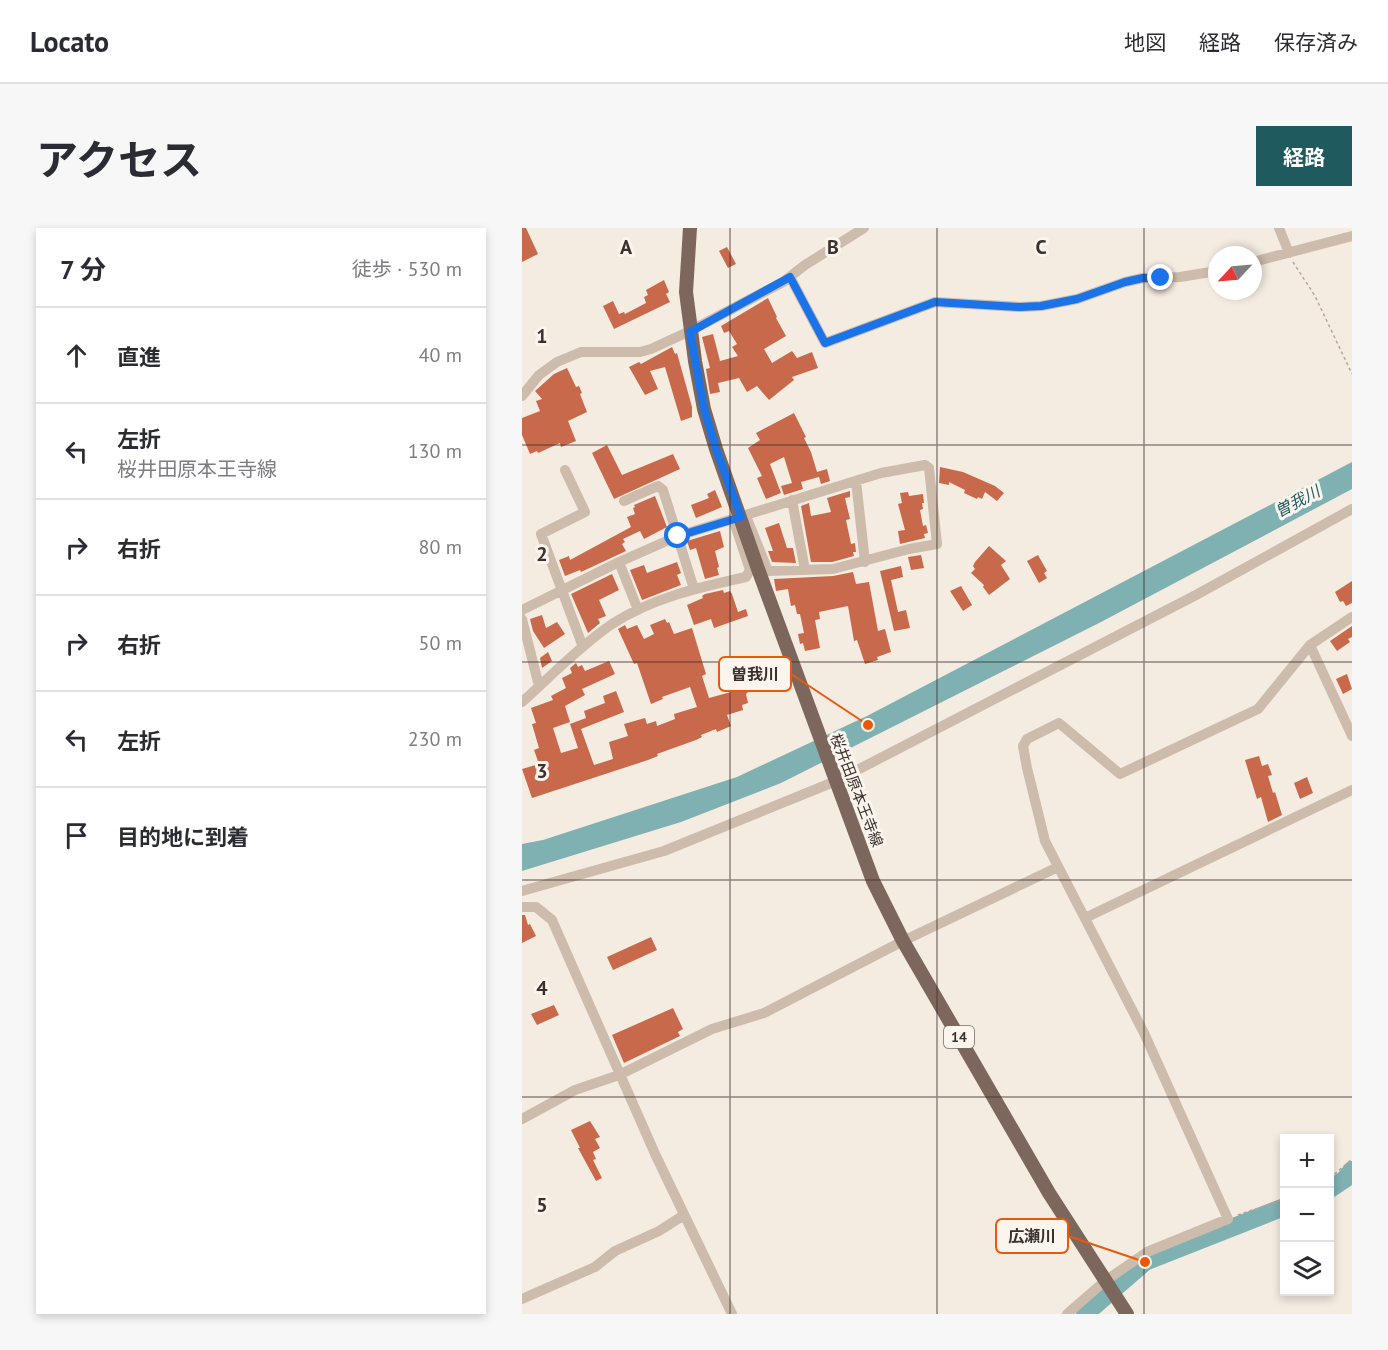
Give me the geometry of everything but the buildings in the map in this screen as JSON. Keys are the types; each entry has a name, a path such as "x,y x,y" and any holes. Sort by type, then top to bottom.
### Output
{"main road":[{"name":"桜井田原本王寺線","path":"690,228 686,291 690,332 704,409 737,518 873,881 903,941 1049,1193 1127,1314"}],"street":[{"path":"522,396 540,375 557,362 581,352 651,350 690,332 790,277 864,228"},
{"path":"1279,228 1289,253"},
{"path":"1262,260 1352,236"},
{"path":"790,277 825,343 935,302 1041,306 1077,299 1143,278 1180,277 1208,272"},
{"path":"522,610 678,536 881,473 925,465 929,468 937,544 833,569 768,571 748,520 737,518"},
{"path":"565,470 585,512 541,534 583,647"},
{"path":"856,481 865,562"},
{"path":"624,501 658,486 663,490 694,589"},
{"path":"792,500 805,570"},
{"path":"522,891 664,851 836,779 1196,595 1352,509"},
{"path":"522,702 583,647 612,625 638,610 694,589 746,577 750,570 737,518"},
{"path":"619,562 638,610"},
{"path":"1067,1314 1147,1252 1228,1219 1144,1033 1045,841 1026,768 1023,746 1027,739 1059,723 1120,774 1258,709 1310,645 1352,617"},
{"path":"522,618 539,686"},
{"path":"1310,645 1352,736"},
{"path":"1085,918 1352,790"},
{"path":"522,1119 575,1090 619,1074 712,1029 765,1013 903,941 1058,867"},
{"path":"522,907 536,907 552,920 619,1074 732,1314"},
{"path":"522,1299 595,1268 615,1251 659,1232 684,1215"}],"path":[{"path":"1289,253 1315,296 1352,374"},
{"path":"1334,1174 1352,1159"},
{"path":"1228,1219 1280,1200"}],"water":[{"path":"1352,462 1352,489 1101,622 781,783 681,822 522,871 522,844 543,840 737,777 867,716"}],"waterway":[{"path":"1332,1188 1345,1179 1352,1170"},
{"path":"1085,1314 1145,1262 1280,1209"}],"place":[{"name":"曽我川","path":"868,725"},
{"name":"広瀬川","path":"1145,1262"}],"route":[{"path":"678,536 741,517 704,409 690,332 790,277 825,343 935,302 1041,306 1077,299 1125,282 1143,278 1161,278"}]}
